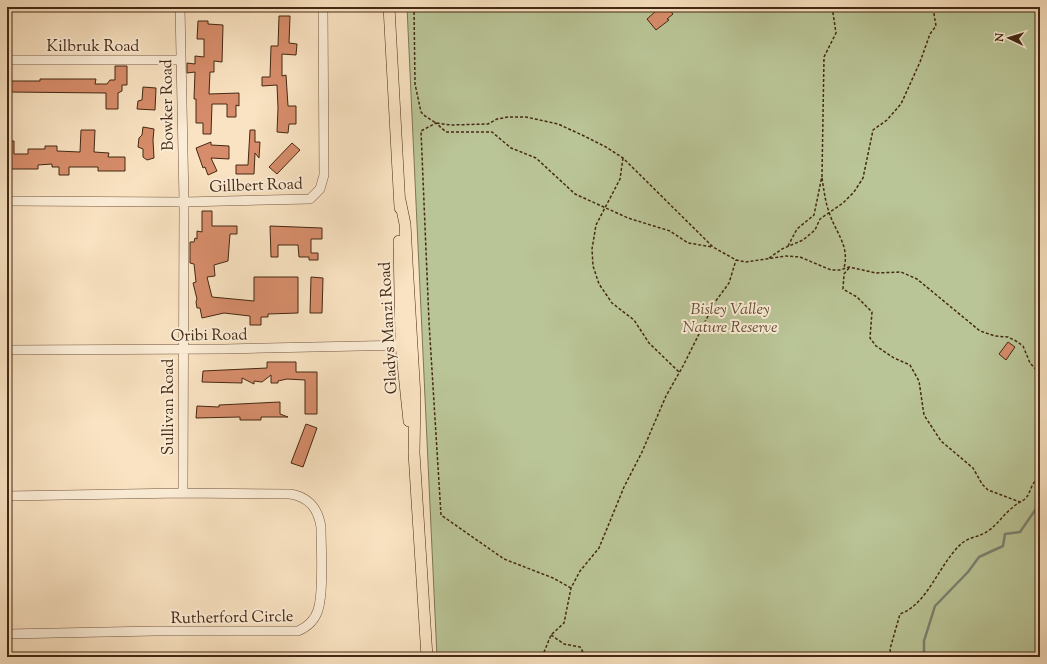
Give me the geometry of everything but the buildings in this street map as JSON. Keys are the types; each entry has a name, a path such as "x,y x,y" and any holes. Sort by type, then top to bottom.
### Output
{"main road":[{"name":"Gladys Manzi Road","path":"389,7 400,200 404,224 407,345 414,397 414,454 427,657"}],"street":[{"name":"Bowker Road","path":"180,7 184,202"},
{"name":"Gillbert Road","path":"7,201 184,202 310,199 316,195 322,183 324,164 323,7"},
{"name":"Kilbruk Road","path":"7,60 180,60"},
{"name":"Sullivan Road","path":"183,493 182,349 184,202"},
{"name":"Oribi Road","path":"7,350 407,345"},
{"name":"Rutherford Circle","path":"7,496 183,493 290,494 300,496 314,507 319,515 321,527 320,599 318,611 309,624 298,631 155,631 7,634"}],"path":[{"path":"414,7 415,84 421,112 446,132 492,132 510,148 536,158 575,194 604,208 670,231 688,243 713,247"},
{"path":"787,247 797,229 814,215 822,176 824,57 836,32 833,13 830,7"},
{"path":"768,259 787,247 803,240 815,230 820,218 843,203 854,192 863,178 873,130 887,120 901,104 920,62 930,34 936,26 934,14 936,7"},
{"path":"571,588 553,578 504,559 442,515 429,330 421,130 436,123 472,125 488,124 497,119 508,117 526,117 558,124 606,146 624,158 713,247 736,260 746,262 786,256 800,257 831,270 840,270 849,267 876,273 901,272 917,279 980,331 995,336 1008,337 1023,346 1030,363 1040,374"},
{"path":"624,158 620,179 614,194 604,208 596,225 592,249 593,266 599,284 612,303 634,320 649,343 679,373"},
{"path":"822,176 829,212 843,241 846,258 844,268"},
{"path":"542,657 550,635 564,623 571,588 580,570 599,548 624,487 642,452 666,396 714,302 729,283 736,260"},
{"path":"849,267 844,274 843,289 857,297 872,312 870,338 876,346 894,358 910,365 919,381 924,415 941,441 973,468 982,484 988,490 1020,502"},
{"path":"891,657 890,649 900,614 909,611 918,602 961,544 986,532 1026,498 1033,482 1040,478"},
{"path":"550,635 564,644 580,647 586,657"}],"green space":[{"name":"Bisley Valley Nature Reserve","path":"407,7 1040,7 1040,657 437,657"}],"waterway":[{"path":"924,657 924,641 935,606 968,572 979,557 1003,546 1005,534 1020,532 1040,503"}]}
